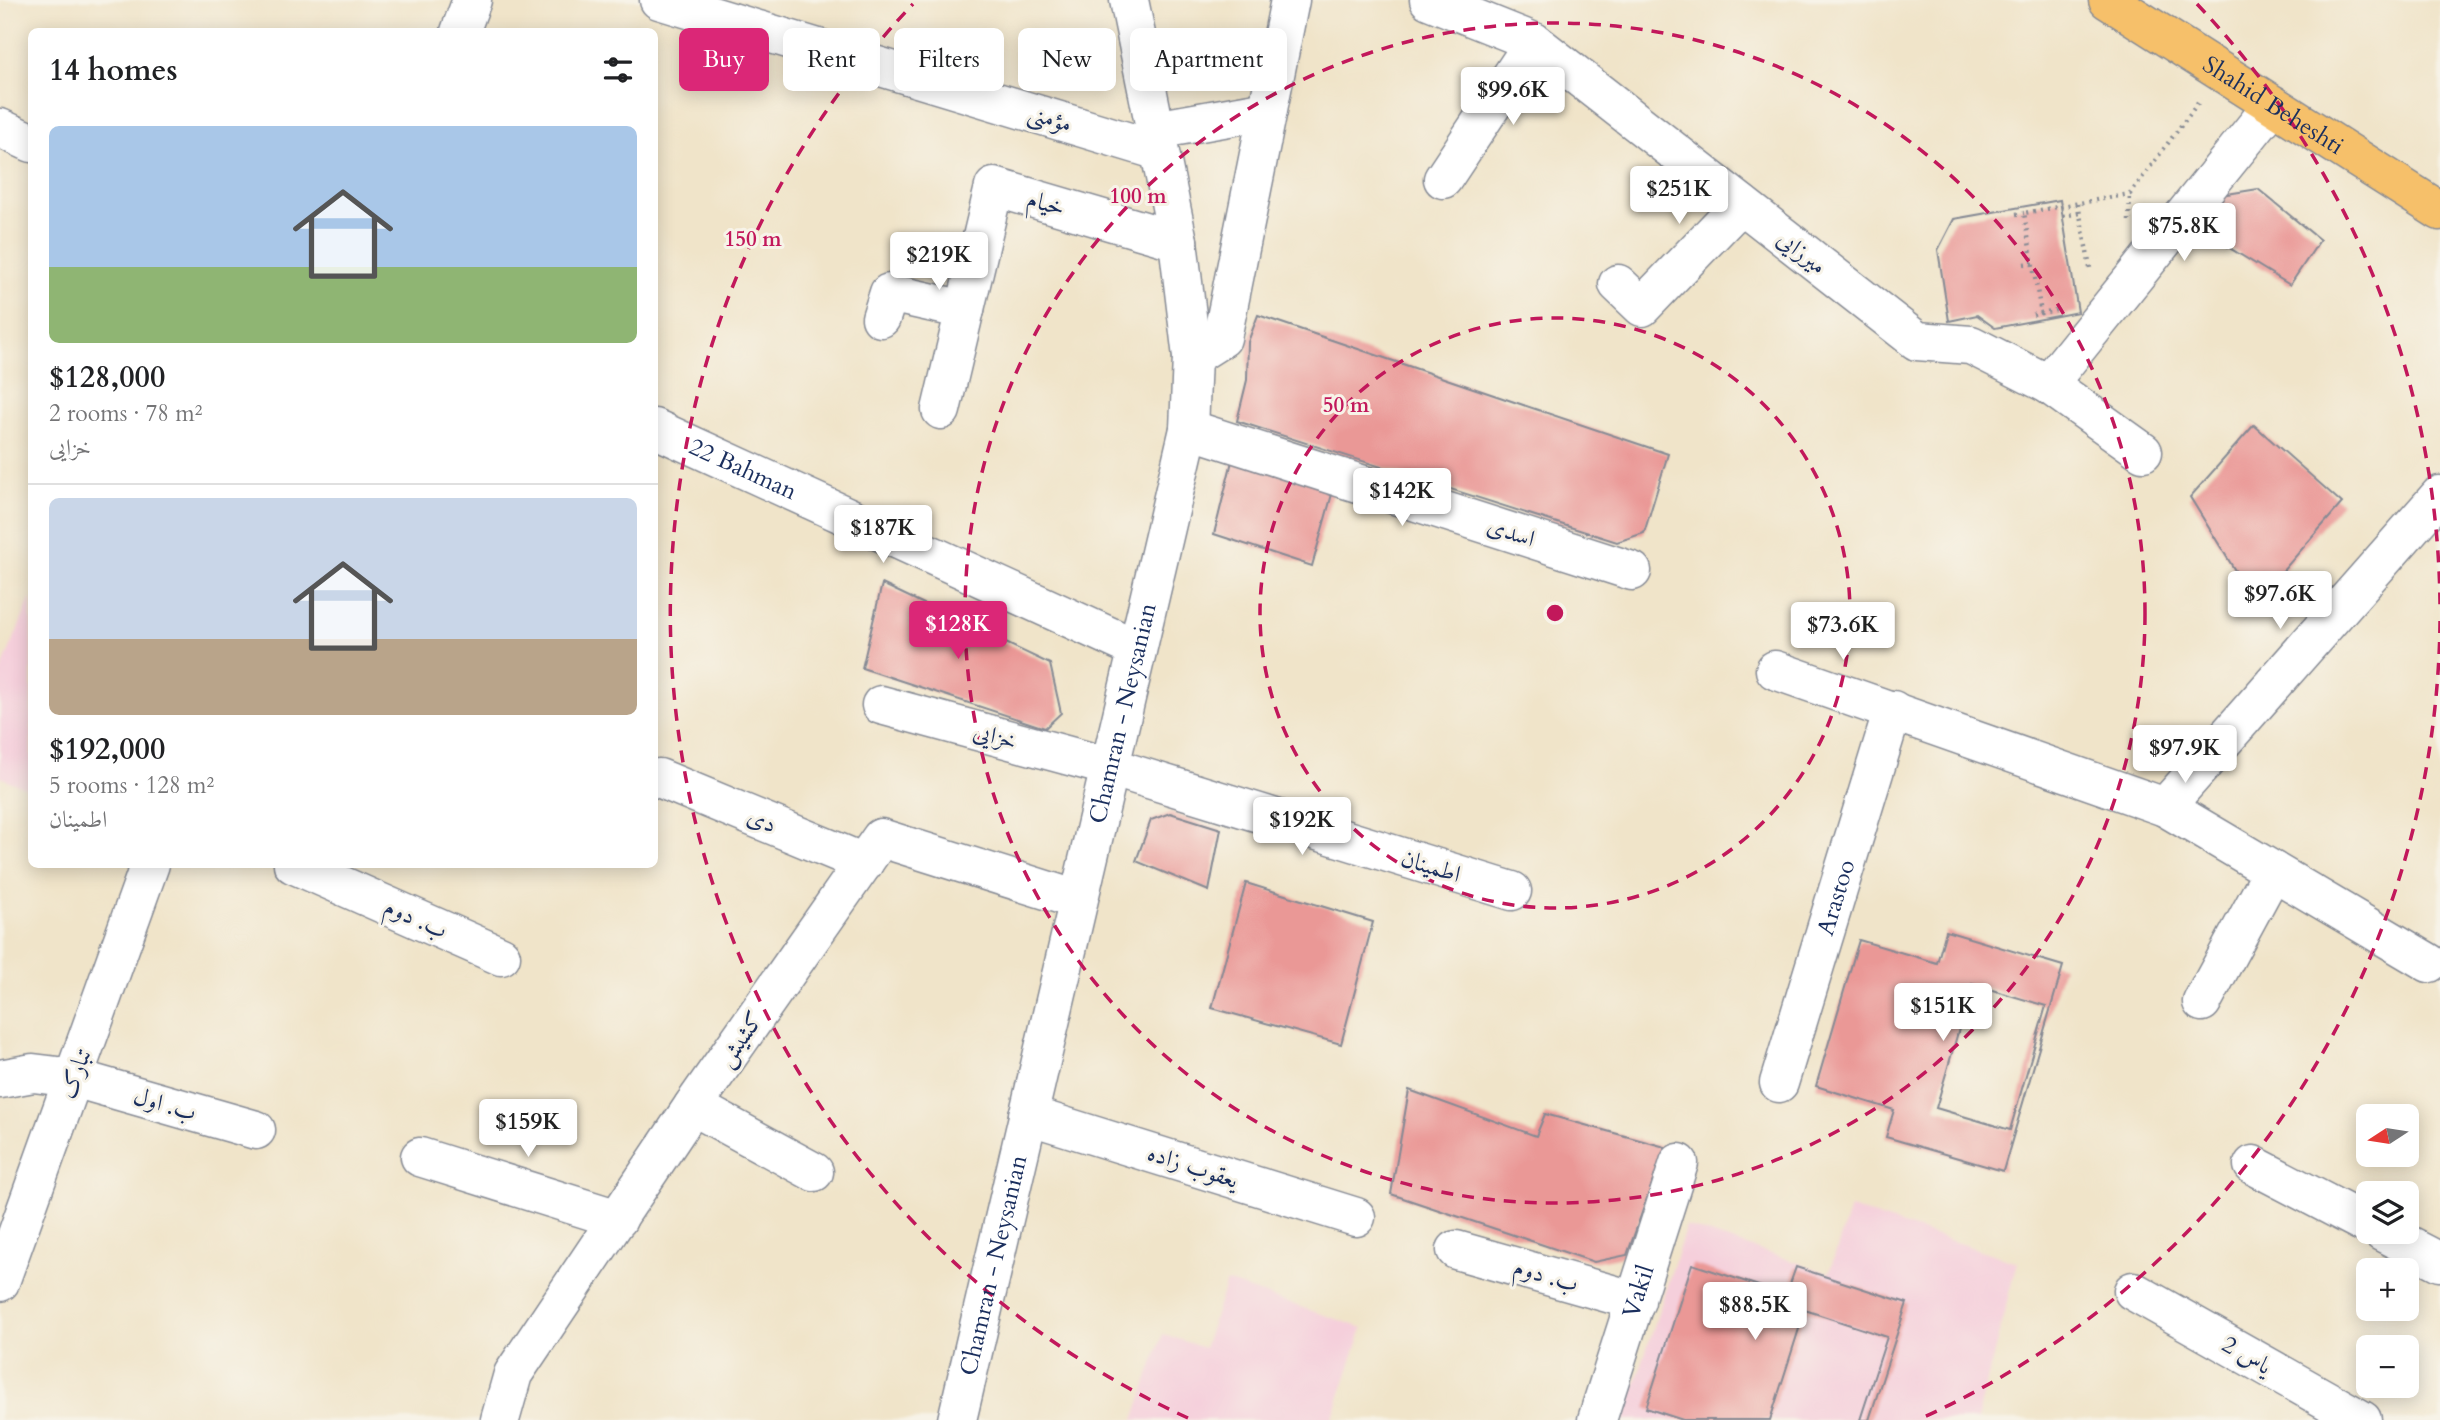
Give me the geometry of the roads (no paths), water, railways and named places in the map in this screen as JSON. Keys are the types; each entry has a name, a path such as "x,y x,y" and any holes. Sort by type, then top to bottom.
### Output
{"main road":[{"name":"Shahid Beheshti","path":"2123,4 2221,72 2440,211"}],"street":[{"path":"462,28 472,0"},
{"name":"مؤمنی","path":"659,0 1157,141"},
{"name":"Chamran - Neysanian","path":"957,1420 1189,429 1192,358 1178,241 1129,0"},
{"path":"1192,358 1222,338 1290,0"},
{"name":"میرزایی","path":"1429,0 1534,42 1917,341 1971,345 2048,384 2143,453"},
{"path":"1443,179 1534,42"},
{"path":"2048,384 2273,105"},
{"path":"1157,141 1268,110"},
{"path":"0,128 28,141"},
{"name":"خیام","path":"965,310 994,187 1178,241"},
{"path":"1618,284 1642,307 1741,204"},
{"path":"881,318 889,293 965,310 941,410"},
{"name":"اسدی","path":"1189,429 1288,467 1632,571"},
{"name":"22 Bahman","path":"658,430 1137,649"},
{"path":"2165,807 2440,495"},
{"path":"1775,670 2165,807 2429,963"},
{"name":"خزایی","path":"881,705 1110,767"},
{"name":"Arastoo","path":"1779,1083 1893,710"},
{"name":"اطمینان","path":"1110,767 1512,891"},
{"name":"دی","path":"659,778 864,863"},
{"name":"کشیش","path":"500,1420 513,1374 693,1106 881,838 1078,900"},
{"name":"تبارک","path":"0,1282 149,868"},
{"name":"ب. دوم","path":"302,868 501,956"},
{"path":"2202,1002 2273,871"},
{"name":"ب. اول","path":"0,1079 33,1073 74,1078 256,1130"},
{"path":"693,1106 814,1172"},
{"name":"یعقوب زاده","path":"1028,1115 1356,1217"},
{"path":"420,1157 618,1219"},
{"name":"Vakil","path":"1597,1420 1679,1163"},
{"path":"2253,1166 2356,1219"},
{"path":"2405,1244 2440,1262"},
{"name":"ب. دوم","path":"1456,1250 1636,1301"},
{"name":"یاس 2","path":"2133,1290 2362,1420"}]}
